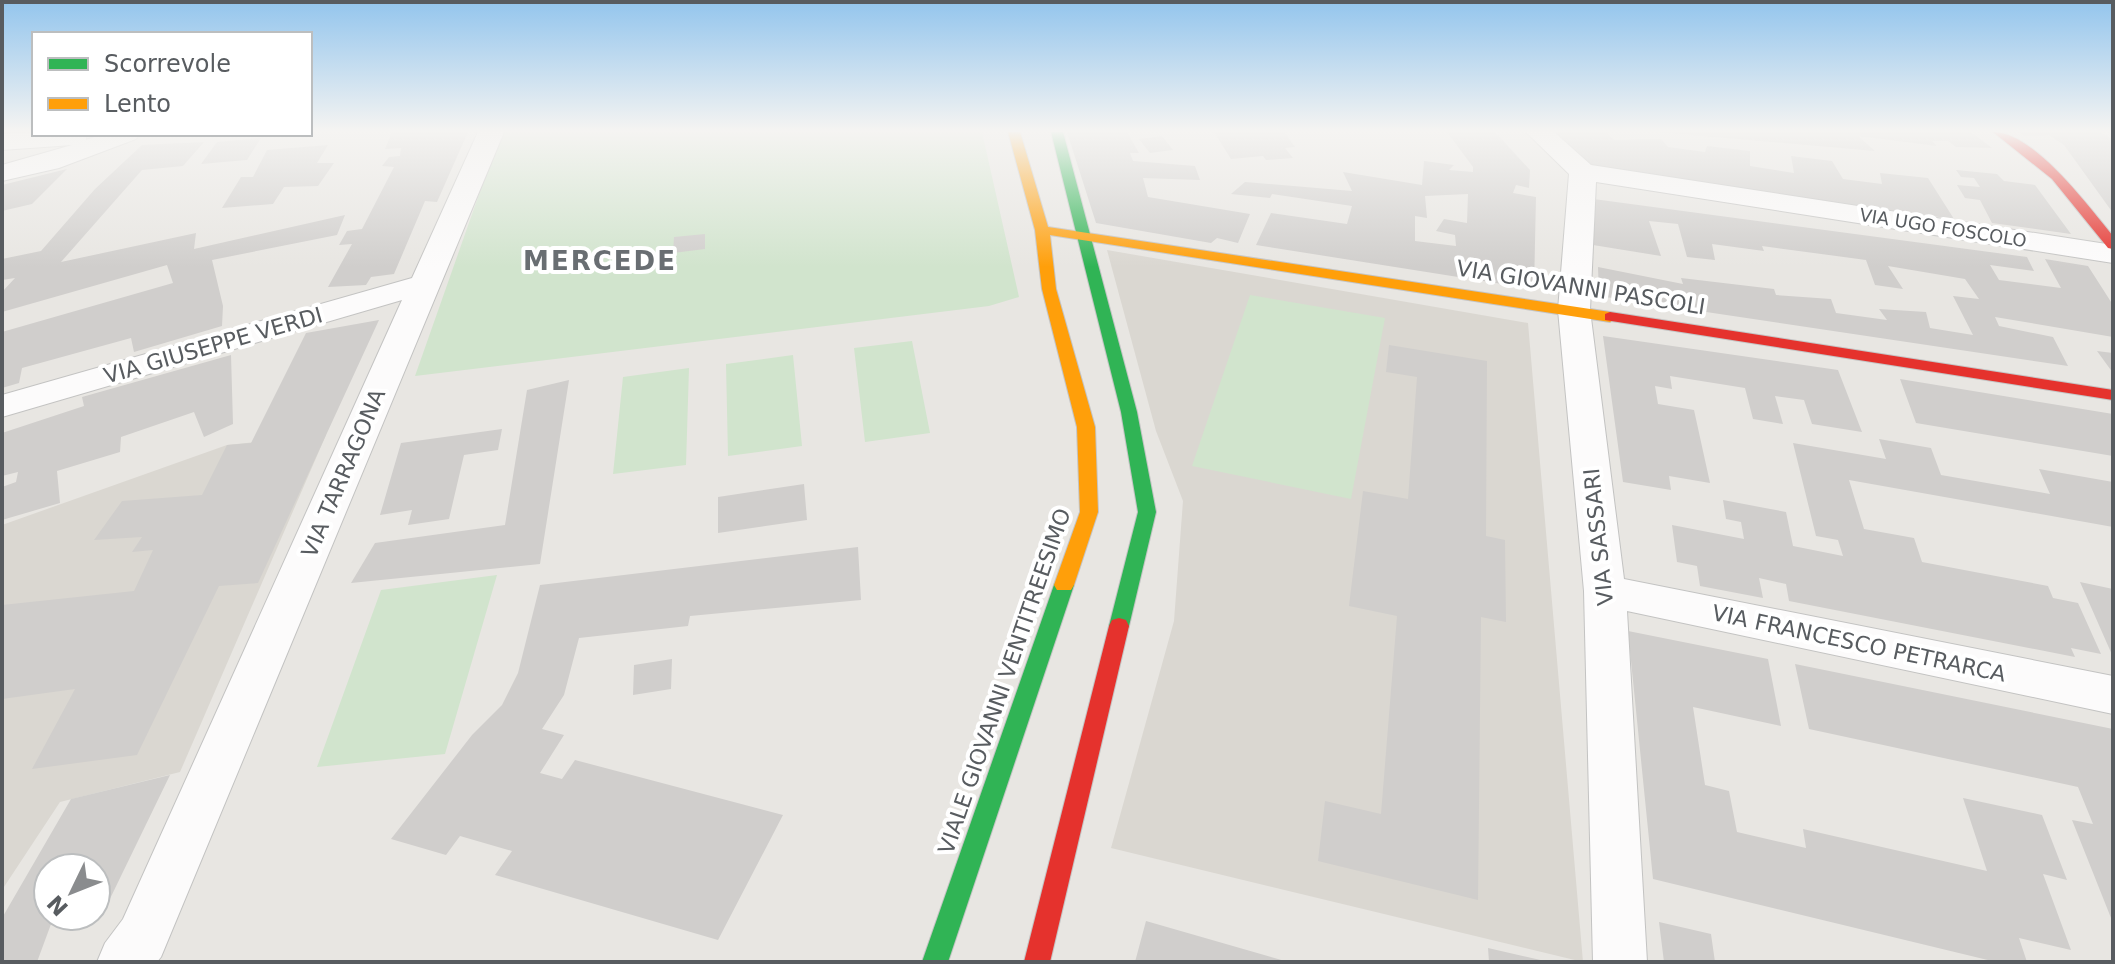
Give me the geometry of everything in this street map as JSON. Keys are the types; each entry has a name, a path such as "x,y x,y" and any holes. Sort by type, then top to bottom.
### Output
{"main road":[{"name":"VIALE GIOVANNI VENTITREESIMO","path":"935,962 1089,512 1086,427 1049,289 1042,230 1027,177"},
{"path":"1037,962 1147,512 1129,412 1069,177"},
{"path":"2058,177 2113,245"},
{"name":"VIA GIOVANNI PASCOLI","path":"1042,230 2113,395"}],"street":[{"name":"VIA TARRAGONA","path":"124,962 142,938 471,177"},
{"name":"VIA SASSARI","path":"1583,177 1574,310 1605,591 1620,962"},
{"name":"VIA UGO FOSCOLO","path":"1615,177 2113,254"},
{"name":"VIA GIUSEPPE VERDI","path":"2,406 424,284"},
{"name":"VIA FRANCESCO PETRARCA","path":"1605,591 2113,695"}],"shaded area":[{"path":"1107,250 1528,323 1583,962 1111,848 1174,621 1183,501 1156,431"},
{"path":"326,435 180,772 60,802 2,890 2,525 227,445"}],"green space":[{"path":"485,177 992,177 1019,297 989,306 415,376"},
{"path":"1250,295 1385,318 1351,499 1192,466"},
{"path":"912,341 930,433 865,442 854,348"},
{"path":"793,355 802,446 728,456 726,364"},
{"path":"689,368 686,465 613,474 623,377"},
{"path":"497,575 445,754 317,767 381,590"}],"building":[{"path":"35,177 59,177 32,204 2,211 2,185"},
{"path":"108,177 136,177 61,262 196,233 194,249 345,215 337,235 212,260 223,306 222,326 134,352 131,338 22,368 19,383 2,388 2,332 173,283 167,265 2,312 2,292 15,278 2,280 2,259 41,251"},
{"path":"241,177 324,177 318,186 284,187 273,204 222,208"},
{"path":"389,177 448,177 437,202 425,201 394,274 371,277 366,285 328,287 352,244 339,245 347,231 362,229"},
{"path":"1081,177 1199,177 1200,180 1143,178 1148,197 1250,214 1238,243 1217,238 1211,243 1096,223"},
{"path":"1345,177 1373,177 1422,185 1423,177 1530,177 1529,188 1516,185 1513,193 1536,197 1534,289 1256,245 1271,213 1347,224 1352,206 1272,194 1270,198 1231,194 1245,182 1352,191","holes":["1468,194 1467,223 1444,219 1436,231 1455,235 1456,246 1415,241 1415,216 1427,218 1425,196"]},
{"path":"1646,177 1842,177 1882,184 1881,177 1928,178 1954,219"},
{"path":"1961,177 2000,177 2004,181 2035,185 2071,234 1992,223 1980,200 1965,198 1957,185 1980,187 1974,178"},
{"path":"2087,177 2113,177 2113,213"},
{"path":"1586,198 2027,257 2034,271 1990,265 1999,280 2061,288 2045,259 2088,266 2113,305 2113,337 1995,317 1999,326 2053,337 2068,366 1599,296 1598,267 1683,284 1681,278 1774,289 1776,295 1831,299 1836,313 1887,320 1879,309 1926,312 1930,328 1973,335 1953,296 1979,299 1965,279 1888,266 1903,289 1875,285 1866,260 1762,246 1764,251 1712,244 1715,260 1687,257 1678,224 1649,221 1661,256 1593,245"},
{"path":"705,234 705,249 673,253 674,237"},
{"path":"379,320 258,583 219,586 137,755 32,769 75,689 2,699 2,605 134,591 153,550 132,552 142,537 94,540 122,501 202,495 227,445 251,443 306,333"},
{"path":"1603,336 1838,370 1862,432 1812,424 1804,400 1775,396 1783,424 1753,419 1745,388 1670,376 1672,389 1655,386 1658,404 1694,410 1710,483 1669,476 1671,490 1623,482"},
{"path":"1389,345 1487,361 1486,536 1505,540 1506,622 1481,617 1478,900 1318,861 1325,801 1381,814 1397,616 1349,606 1363,491 1408,499 1417,377 1386,372"},
{"path":"2097,351 2113,353 2113,373"},
{"path":"231,355 233,424 204,437 194,412 121,437 120,452 57,471 60,503 2,520 2,487 16,482 18,472 2,476 2,433 84,406 82,397"},
{"path":"1900,379 2113,414 2113,456 1916,423"},
{"path":"569,380 540,564 351,583 375,543 505,525 527,390"},
{"path":"502,429 498,450 464,455 449,519 408,525 412,510 380,515 401,443"},
{"path":"1879,439 1931,448 1941,475 2050,494 2039,469 2113,482 2113,527 1849,480 1864,529 1914,538 1922,562 2048,586 2053,598 2078,603 2101,654 2071,648 2075,657 1789,601 1786,584 1759,578 1763,598 1700,586 1697,566 1677,562 1672,525 1744,539 1741,522 1726,519 1723,500 1786,512 1793,546 1843,556 1838,540 1816,536 1793,443 1886,459"},
{"path":"804,484 807,520 718,533 718,497"},
{"path":"858,547 861,600 690,616 688,626 579,638 564,695 542,729 564,735 540,773 562,779 575,760 783,815 718,940 495,875 512,851 460,836 446,855 391,839 472,735 502,705 518,673 540,585"},
{"path":"2080,582 2113,589 2113,657"},
{"path":"1628,631 1768,659 1781,726 1693,707 1705,785 1729,791 1737,832 1806,848 1803,829 1987,871 1963,798 2042,815 2067,880 2043,874 2071,950 2019,938 2027,962 1996,962 1653,879"},
{"path":"672,659 671,689 633,695 634,665"},
{"path":"1795,664 2113,729 2113,923 2072,820 2093,824 2078,787 1809,729"},
{"path":"170,775 112,895 112,852 40,852 71,799"},
{"path":"32,866 32,932 48,932 37,962 2,962 2,918"},
{"path":"1146,921 1285,961 1285,962 1135,962"},
{"path":"1659,922 1711,934 1715,962 1664,962"},
{"path":"1488,948 1545,961 1545,962 1489,962"}],"traffic: fast":[{"path":"1069,177 1129,412 1147,512 1119,626"},
{"path":"935,962 1064,585"}],"traffic: slow":[{"path":"1027,177 1042,230 1049,289 1086,427 1089,512 1064,585"},
{"path":"1042,230 1610,317"}],"traffic: jam":[{"path":"2058,177 2113,245"},
{"path":"1610,317 2113,395"},
{"path":"1037,962 1119,626"}],"district":[{"name":"MERCEDE","path":"600,261"}]}
